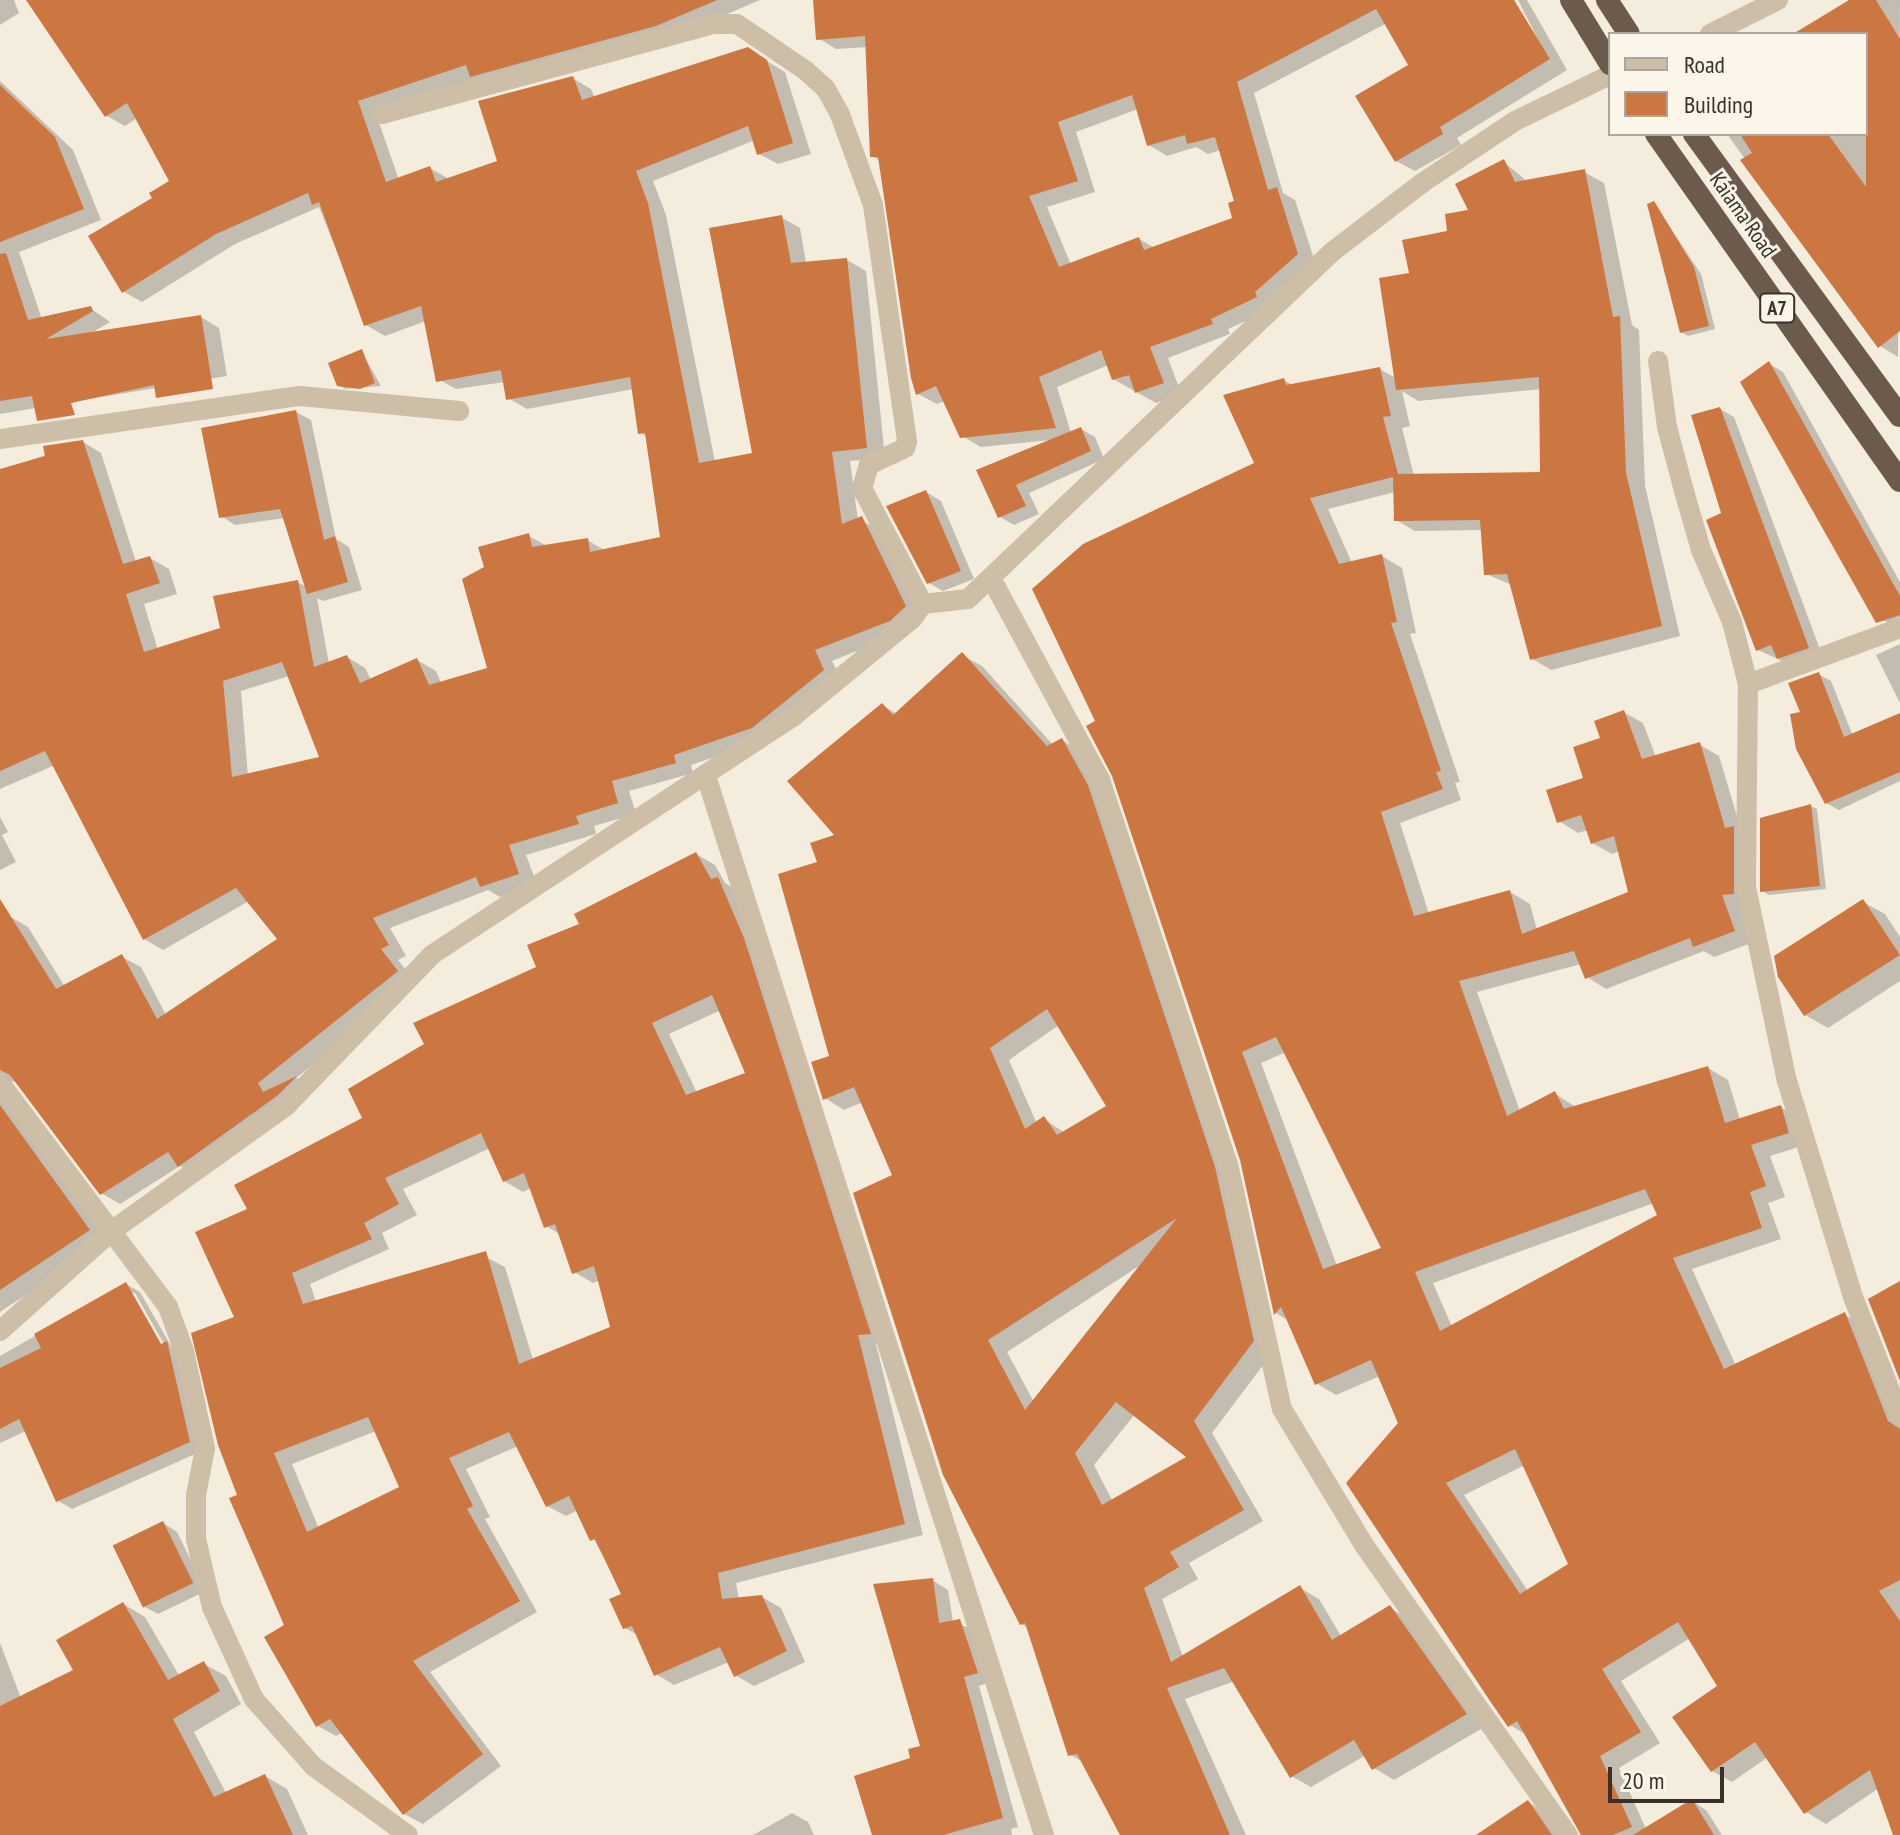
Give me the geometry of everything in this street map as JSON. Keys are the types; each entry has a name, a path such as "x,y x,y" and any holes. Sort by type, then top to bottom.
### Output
{"highway":[{"path":"1571,0 1608,61"},
{"path":"1607,0 1628,32"},
{"name":"Kaiama Road","path":"1657,136 1900,481"},
{"name":"Kaiama Road","path":"1695,136 1900,416"}],"street":[{"path":"1714,32 1778,0"},
{"path":"382,114 713,24 737,24 805,70 826,89 839,112 873,205 907,442 905,448 869,465 862,488 923,604"},
{"path":"0,1331 113,1230 286,1106 433,954 795,715 912,619 923,604 968,599 1332,252 1422,183 1515,121 1608,76"},
{"path":"1658,361 1667,427 1684,491 1732,622 1748,684 1746,887 1787,1081 1853,1297 1900,1416"},
{"path":"0,439 300,396 459,411"},
{"path":"991,578 1100,780 1228,1164 1282,1409 1364,1545 1568,1835"},
{"path":"1748,684 1900,628"},
{"path":"706,776 1044,1835"},
{"path":"0,1083 168,1307 184,1351 205,1448 196,1495 196,1539 212,1607 254,1699 313,1766 408,1835"}],"building":[{"path":"26,0 717,0 656,26 470,77 466,65 358,101 386,182 430,166 436,182 497,161 478,101 573,76 582,100 748,47 767,60 793,143 757,155 748,126 636,171 648,203 699,463 752,453 709,228 782,215 791,263 847,258 867,448 832,452 842,524 862,516 906,606 890,621 815,650 824,670 752,728 674,755 676,763 612,781 618,803 576,816 579,824 509,845 519,874 480,887 476,877 373,918 389,945 381,949 398,971 258,1083 263,1092 297,1076 277,1096 178,1167 168,1152 100,1195 10,1075 0,1070 0,899 56,989 122,954 157,1019 277,939 236,888 143,940 45,751 0,771 0,469 45,456 43,446 83,440 123,564 150,556 160,583 126,594 144,652 220,628 213,596 298,580 314,667 347,655 360,683 417,658 429,685 487,668 462,579 484,567 478,547 529,533 532,547 588,538 590,552 660,537 645,433 638,434 630,377 506,400 501,370 436,382 421,306 364,326 319,202 312,205 308,193 216,234 122,293 88,236 152,198 149,193 169,181 127,103 105,117","holes":["282,662 319,757 232,777 223,681"]},
{"path":"813,0 1514,0 1550,59 1440,127 1443,134 1395,162 1355,96 1408,65 1376,9 1237,82 1268,190 1277,187 1298,254 1255,292 1257,297 1211,319 1213,324 1150,347 1164,383 1135,393 1129,375 1112,380 1101,350 1039,377 1056,428 960,438 936,386 916,395 911,378 878,157 870,157 865,36 816,40","holes":["1132,95 1147,146 1185,135 1187,144 1215,137 1234,201 1228,203 1232,218 1144,250 1139,237 1059,267 1029,196 1078,181 1058,122"]},
{"path":"1849,0 1876,0 1900,39 1900,331 1878,348 1740,160 1752,153 1741,136 1829,136 1866,187 1868,32 1796,32"},
{"path":"0,85 55,137 84,209 0,242"},
{"path":"1504,159 1515,182 1585,169 1613,317 1620,316 1626,473 1662,626 1530,660 1507,574 1484,575 1480,520 1394,521 1393,477 1310,498 1339,564 1382,554 1397,622 1391,623 1441,771 1436,772 1443,789 1381,812 1414,916 1510,890 1522,934 1628,892 1614,836 1591,844 1581,815 1557,823 1546,790 1583,778 1573,747 1600,738 1594,721 1624,710 1642,759 1700,742 1725,828 1734,826 1734,894 1722,895 1735,931 1693,947 1690,938 1585,979 1574,951 1459,981 1507,1116 1555,1091 1564,1109 1708,1066 1725,1123 1781,1105 1789,1133 1751,1145 1766,1186 1750,1192 1762,1228 1673,1258 1724,1369 1845,1312 1888,1421 1900,1429 1900,1580 1879,1591 1900,1621 1900,1835 1893,1835 1870,1770 1804,1814 1755,1742 1711,1772 1672,1717 1717,1686 1678,1622 1602,1669 1641,1732 1600,1756 1632,1827 1613,1835 1581,1835 1517,1721 1508,1727 1346,1483 1398,1423 1371,1360 1315,1385 1281,1307 1274,1315 1240,1160 1112,776 1086,726 1095,721 1032,589 1083,544 1254,463 1223,395 1284,378 1286,385 1380,367 1391,416 1383,417 1398,474 1540,472 1539,377 1396,390 1379,278 1409,273 1402,240 1447,231 1445,214 1468,210 1455,184","holes":["1276,1037 1381,1248 1323,1269 1242,1052","1645,1189 1657,1215 1440,1331 1415,1272","1515,1449 1568,1564 1520,1594 1446,1483"]},
{"path":"1654,201 1694,267 1709,326 1680,333 1647,204"},
{"path":"6,253 28,320 91,306 93,311 46,339 201,315 213,389 156,398 154,385 71,403 75,415 37,421 32,396 0,401 0,254"},
{"path":"362,349 375,383 360,389 337,386 328,363"},
{"path":"1769,361 1900,596 1900,615 1876,623 1740,382"},
{"path":"1720,407 1809,648 1777,659 1771,645 1756,651 1706,520 1721,513 1691,415"},
{"path":"296,410 324,540 335,536 348,582 307,594 280,509 219,518 201,428"},
{"path":"1081,427 1091,451 1016,485 1026,506 998,518 976,470"},
{"path":"926,490 961,571 927,584 886,506"},
{"path":"962,652 1047,746 1062,738 1088,785 1215,1167 1254,1341 1194,1421 1244,1510 1170,1552 1179,1567 1144,1588 1171,1662 1300,1585 1332,1640 1390,1605 1467,1714 1372,1770 1354,1740 1290,1778 1224,1668 1167,1688 1230,1835 1120,1835 1077,1754 1068,1756 1025,1623 1020,1625 943,1475 853,1193 892,1175 854,1087 823,1100 811,1062 829,1056 778,874 817,862 810,843 834,835 787,781 882,703 893,715","holes":["1047,1009 1106,1106 1057,1135 1044,1116 1025,1129 990,1048","1177,1218 1025,1410 988,1340","1116,1402 1186,1457 1102,1505 1075,1453"]},
{"path":"1819,672 1844,737 1900,713 1900,772 1825,804 1796,749 1790,714 1800,712 1788,683"},
{"path":"1811,804 1820,886 1760,892 1760,818"},
{"path":"696,852 711,879 718,877 744,938 871,1334 858,1335 905,1524 718,1573 722,1599 762,1595 787,1651 734,1677 720,1647 654,1676 632,1626 623,1629 609,1599 621,1594 595,1539 590,1541 569,1496 546,1507 509,1432 449,1458 473,1506 467,1509 520,1601 413,1661 483,1754 403,1815 330,1719 316,1727 264,1637 284,1625 229,1498 237,1495 218,1445 191,1333 234,1317 195,1232 247,1209 234,1185 362,1118 348,1089 424,1044 413,1023 536,967 527,945 579,924 574,914","holes":["712,995 745,1073 686,1095 652,1023","481,1133 503,1182 524,1173 544,1228 555,1224 572,1274 594,1266 610,1327 519,1364 486,1251 303,1304 292,1273 372,1239 364,1223 399,1204 385,1178","368,1417 399,1487 307,1532 274,1453"]},
{"path":"1863,899 1900,955 1804,1016 1778,977 1774,956"},
{"path":"0,1105 90,1230 0,1290"},
{"path":"1900,1281 1900,1381 1868,1299"},
{"path":"126,1282 161,1344 167,1341 190,1442 56,1502 19,1419 0,1429 0,1368 41,1348 34,1334"},
{"path":"163,1521 193,1583 143,1608 113,1546"},
{"path":"933,1578 939,1623 960,1619 978,1673 964,1677 1003,1818 943,1835 872,1835 854,1776 910,1758 908,1749 920,1746 873,1584"},
{"path":"123,1602 168,1680 204,1661 220,1691 173,1719 214,1797 265,1774 293,1835 0,1835 0,1706 73,1670 56,1640"},
{"path":"1692,1799 1714,1835 1633,1835"},
{"path":"1528,1800 1552,1835 1476,1835"}]}
